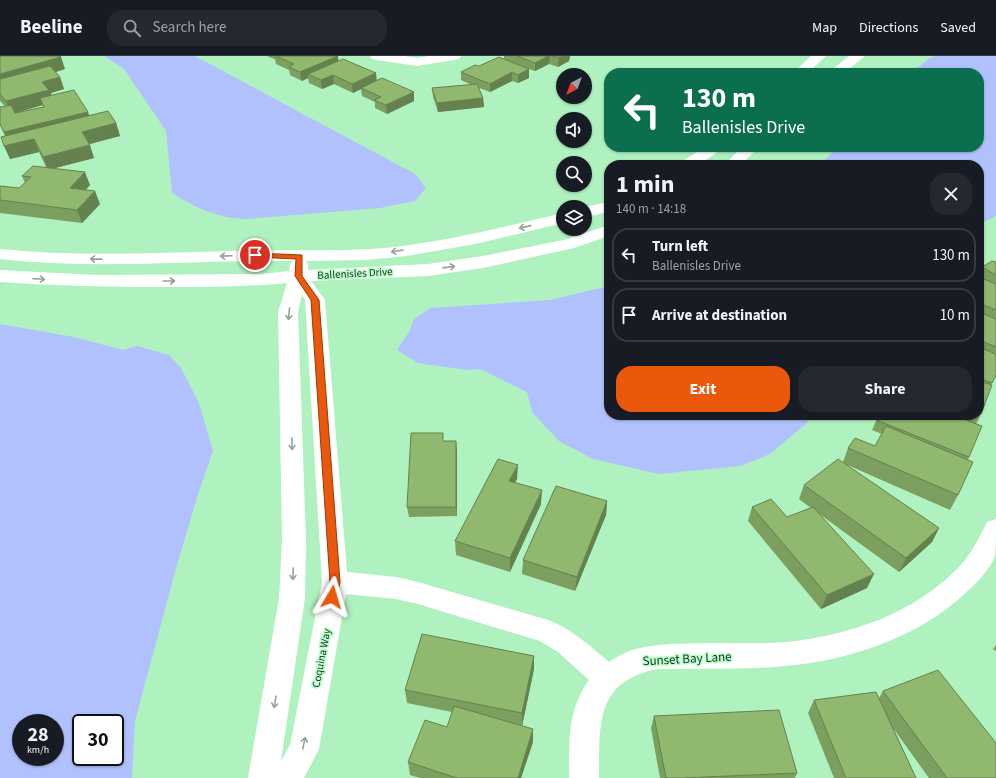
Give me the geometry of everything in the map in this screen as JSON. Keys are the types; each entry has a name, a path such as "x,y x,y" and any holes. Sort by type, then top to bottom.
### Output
{"street":[{"path":"377,56 417,62 454,56"},
{"path":"806,68 819,56"},
{"path":"842,68 858,56"},
{"path":"695,160 707,152"},
{"path":"737,160 746,152"},
{"path":"592,210 604,207"},
{"name":"Ballenisles Drive","path":"0,276 96,281 262,280 299,266 438,245 556,220"},
{"name":"Ballenisles Drive","path":"0,254 65,258 136,259 255,255 299,266 428,270 475,263 568,244 604,232"},
{"path":"263,778 292,598 294,540 288,312 299,266"},
{"name":"Coquina Way","path":"288,778 304,748 335,582 315,300 299,266"},
{"name":"Sunset Bay Lane","path":"606,678 635,661 658,657 785,654 810,651 859,640 881,632 902,623 939,601 968,575 984,554 996,529"},
{"path":"335,582 396,588 418,593 548,632 568,644 606,678 590,703 586,727 584,778"}],"water":[{"path":"104,56 195,56 415,174 426,188 415,201 380,208 246,219 225,217 207,211 172,193 166,131 124,69"},
{"path":"936,56 996,56 996,216 984,222 984,160 825,160 833,152 984,152 984,68 917,68 930,58"},
{"path":"604,287 604,420 809,420 770,454 740,466 659,474 593,459 559,441 532,412 527,392 480,369 467,370 418,363 397,350 410,330 414,319 431,308 550,300"},
{"path":"0,324 74,337 123,350 137,346 169,355 181,368 199,403 213,451 198,494 175,572 135,721 132,778 0,778"}],"building":[{"path":"0,56 60,56 61,57 0,74"},
{"path":"276,56 338,56 300,72 289,67 294,64"},
{"path":"517,56 548,56 535,63"},
{"path":"552,56 563,56 559,58"},
{"path":"499,57 529,69 518,75 512,72 490,84 461,72 475,65 479,66"},
{"path":"343,59 376,73 352,84 333,75 321,80 308,74"},
{"path":"50,66 60,77 42,82 49,90 6,101 0,94 0,79"},
{"path":"382,78 414,92 386,105 374,100 381,97 361,88"},
{"path":"477,84 483,98 437,103 432,88"},
{"path":"74,90 88,112 4,132 0,124 0,107 11,105 15,113 44,107 40,98"},
{"path":"108,111 116,123 82,132 90,145 43,157 34,139 4,146 1,137"},
{"path":"33,166 85,172 70,188 95,191 77,210 0,200 0,186 19,188 31,177 22,176"},
{"path":"992,261 996,262 996,275 984,268 984,266"},
{"path":"984,279 996,284 996,310 984,305"},
{"path":"984,314 996,319 996,347 984,342"},
{"path":"984,349 996,354 996,375 992,383 984,380"},
{"path":"984,383 992,385 984,406"},
{"path":"876,420 966,420 982,426 969,457"},
{"path":"886,426 973,462 958,495 848,448 855,438 875,446"},
{"path":"411,433 443,433 443,441 456,441 456,507 407,507"},
{"path":"498,459 518,465 509,481 542,490 510,558 455,541"},
{"path":"838,459 939,528 906,558 804,485"},
{"path":"556,486 607,501 577,577 523,560"},
{"path":"771,499 787,517 813,507 874,574 827,595 752,507"},
{"path":"422,634 534,656 522,713 405,690"},
{"path":"938,670 996,743 996,778 947,778 883,691"},
{"path":"876,692 916,778 846,778 814,700"},
{"path":"454,706 533,729 518,778 457,778 408,762 425,720 447,727"},
{"path":"779,710 797,773 666,778 654,716"}],"route":[{"path":"255,255 300,257 298,276 315,300 335,582 332,597"}]}
